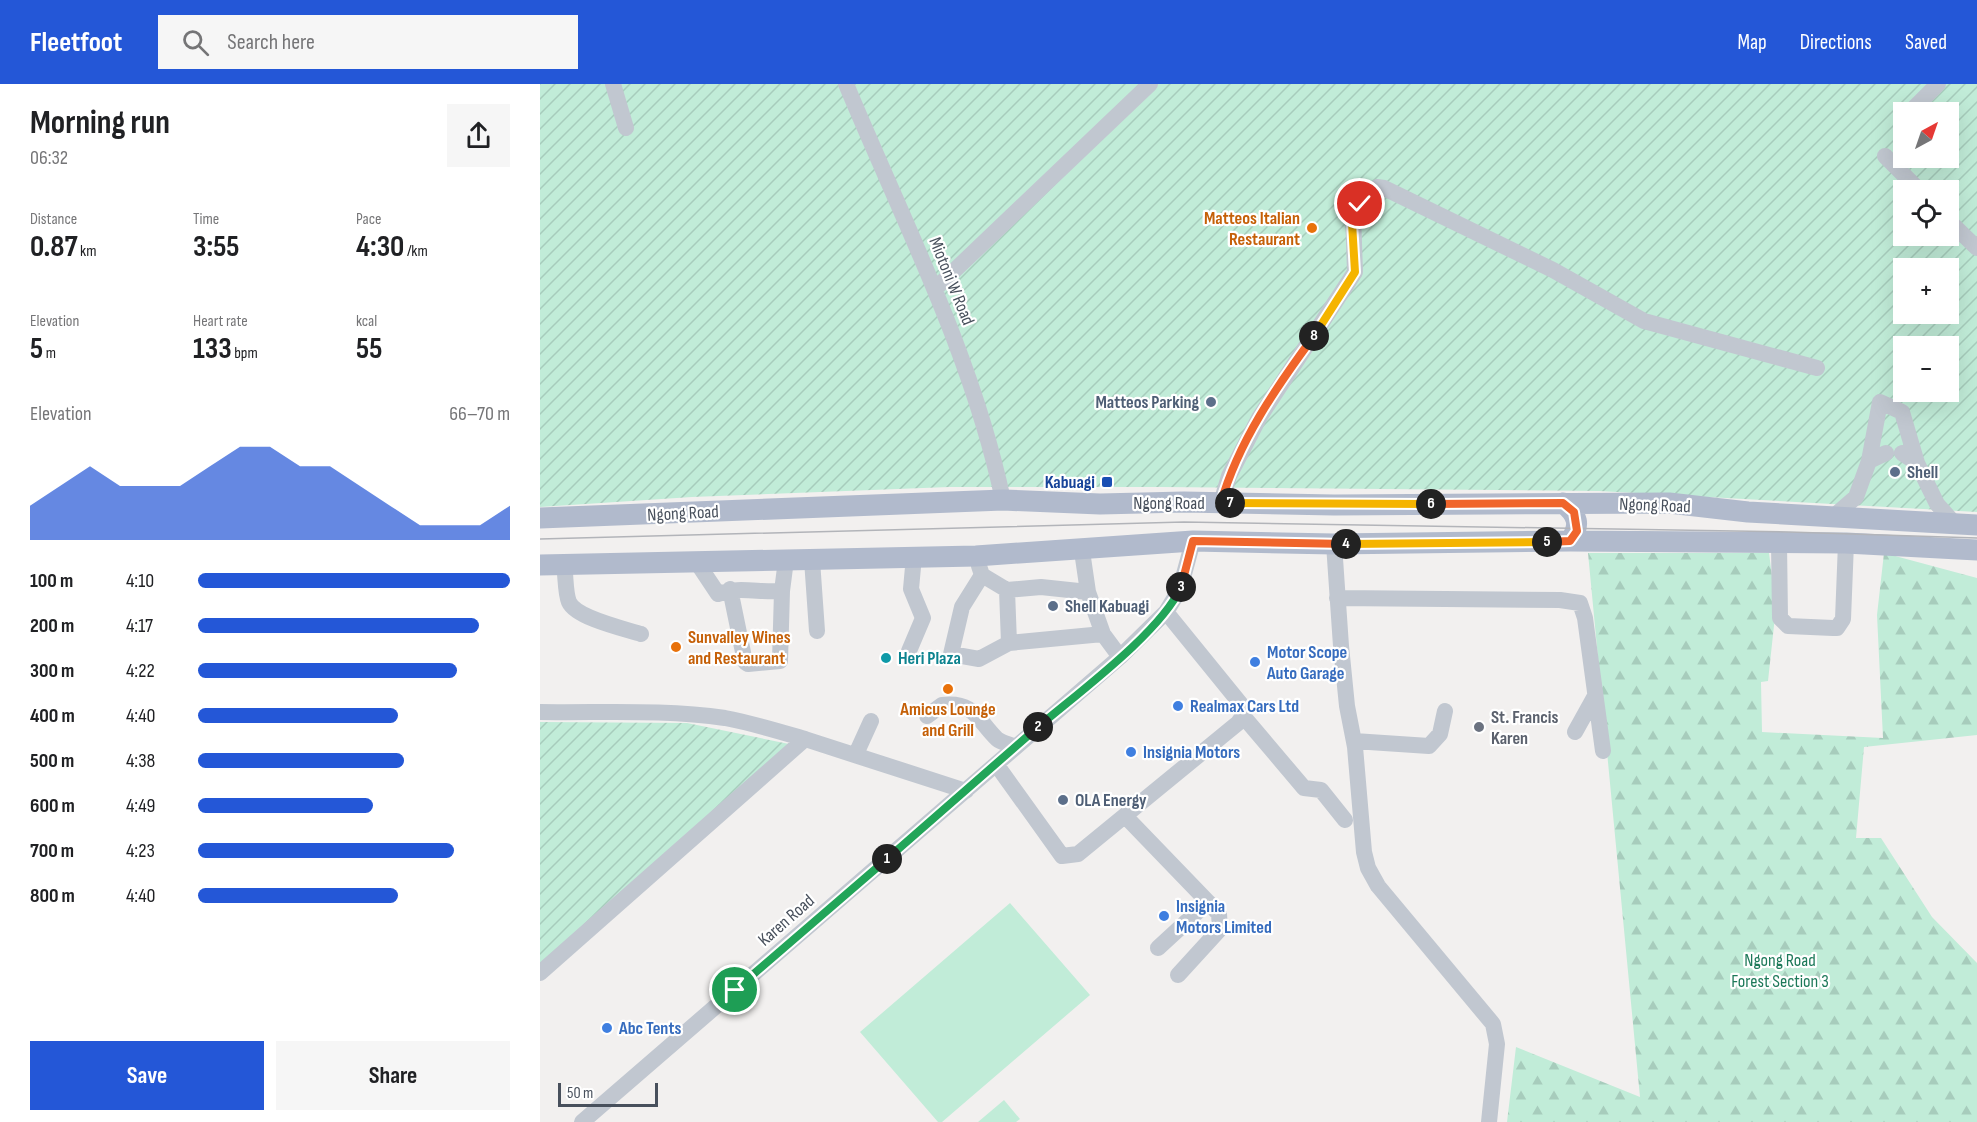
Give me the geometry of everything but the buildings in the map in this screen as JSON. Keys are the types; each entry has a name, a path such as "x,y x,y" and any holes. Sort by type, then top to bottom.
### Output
{"main road":[{"name":"Ngong Road","path":"540,518 1003,500 1100,504 1669,503 1833,517 1977,525"},
{"path":"1563,503 1574,512 1577,520 1577,531 1570,541"},
{"name":"Ngong Road","path":"540,565 914,556 979,566 1082,551 1193,541 1334,544 1570,541 1846,543 1977,550"}],"street":[{"path":"613,84 626,128"},
{"name":"Miotoni W Road","path":"846,84 936,288 991,444 1003,500"},
{"path":"936,288 1150,84"},
{"path":"1920,102 1938,84"},
{"path":"1885,156 1909,180"},
{"path":"1221,503 1229,476 1259,418 1355,272 1353,214 1377,187 1384,188 1495,241 1644,321 1817,368"},
{"path":"1959,231 1977,248"},
{"path":"1833,517 1856,497 1869,461 1880,402 1902,412 1917,463 1937,504 1954,523"},
{"path":"1869,461 1894,453 1917,463"},
{"name":"Karen Road","path":"582,1122 1120,657 1166,612 1180,589 1193,541"},
{"path":"1779,543 1780,618 1788,626 1837,628 1843,619 1846,543"},
{"path":"1334,544 1347,706 1354,741 1361,830 1368,868 1396,908 1493,1024 1497,1044 1489,1122"},
{"path":"1082,551 1088,592 1103,634 1120,657"},
{"path":"909,651 922,618 911,589 914,556"},
{"path":"730,589 745,662 748,664 780,661 782,591 786,560"},
{"path":"812,560 817,632"},
{"path":"696,561 718,594 730,589 760,593 782,591"},
{"path":"564,565 569,603 575,609 584,615 641,634"},
{"path":"1088,592 1041,587 1007,590 979,566 962,607 951,654 979,659 989,655 999,646 1009,643 1103,634"},
{"path":"1007,590 1009,643"},
{"path":"1337,598 1560,600 1580,603 1585,618 1603,750"},
{"path":"1166,612 1244,708 1244,716 1304,788 1322,790 1345,820"},
{"path":"1575,732 1595,696"},
{"path":"927,716 942,705 962,707 977,713 998,740 1015,747"},
{"path":"1354,741 1429,746 1440,734 1445,711"},
{"path":"540,712 690,715 758,724 856,754 906,773 966,790"},
{"path":"996,764 1062,856 1078,854 1126,817 1244,716"},
{"path":"856,754 871,721"},
{"path":"540,973 805,739"},
{"path":"1126,817 1219,914 1220,929 1178,975"},
{"path":"1158,948 1208,902"}],"green space":[{"path":"540,84 1977,84 1977,512 1599,491 949,487 692,497 540,507"},
{"name":"Ngong Road Forest Section 3","path":"1588,553 1769,553 1776,607 1768,681 1761,682 1762,732 1883,738 1877,615 1884,553 1977,578 1977,735 1864,747 1856,838 1881,838 1932,917 1977,963 1977,1122 1507,1122 1516,1047 1640,1097"},
{"path":"540,722 687,723 789,744 540,964"},
{"path":"1010,903 1090,995 942,1122 938,1122 860,1032"},
{"path":"1004,1100 1020,1119 1016,1122 978,1122"}],"tram line":[{"path":"540,539 1184,522 1789,532 1977,538"}],"place":[{"name":"Matteos Italian Restaurant","path":"1312,228"},
{"name":"Matteos Parking","path":"1211,402"},
{"name":"Shell","path":"1895,472"},
{"name":"Kabuagi","path":"1107,482"},
{"name":"Shell Kabuagi","path":"1053,606"},
{"name":"Sunvalley Wines and Restaurant","path":"676,647"},
{"name":"Heri Plaza","path":"886,658"},
{"name":"Motor Scope Auto Garage","path":"1255,662"},
{"name":"Amicus Lounge and Grill","path":"948,689"},
{"name":"Realmax Cars Ltd","path":"1178,706"},
{"name":"St. Francis Karen","path":"1479,727"},
{"name":"Insignia Motors","path":"1131,752"},
{"name":"OLA Energy","path":"1063,800"},
{"name":"Insignia Motors Limited","path":"1164,916"},
{"name":"Abc Tents","path":"607,1028"}],"route":[{"path":"735,990 1120,657 1166,612 1180,589 1193,541 1334,544 1570,541 1577,531 1577,520 1574,512 1563,503 1221,503 1229,476 1259,418 1349,286 1356,264 1352,238 1353,214 1360,204"}]}
